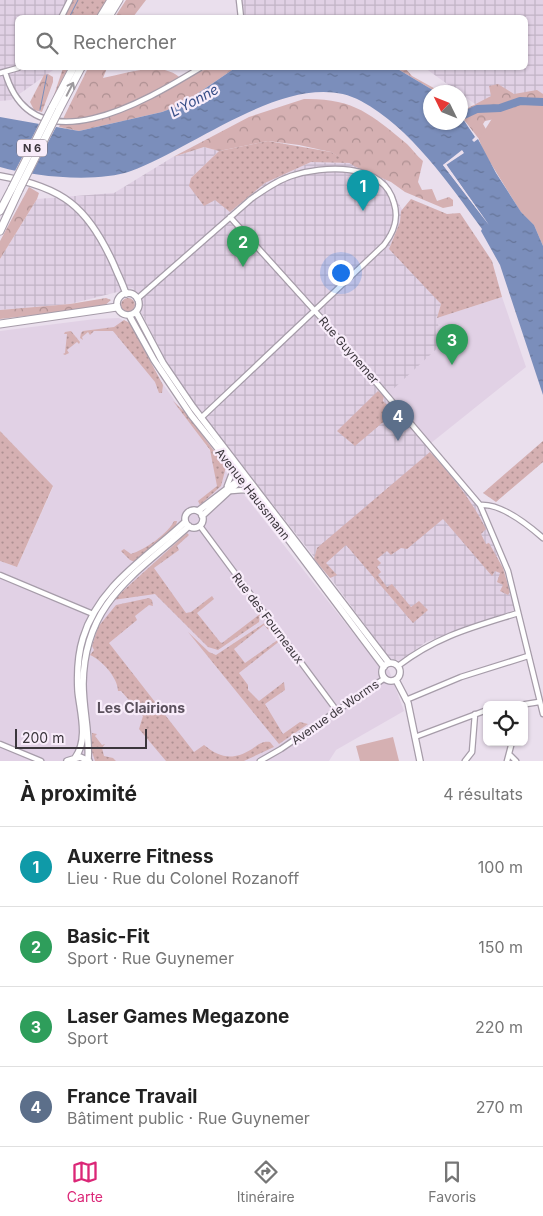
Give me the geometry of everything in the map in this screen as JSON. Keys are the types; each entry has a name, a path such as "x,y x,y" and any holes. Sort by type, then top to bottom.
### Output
{"main road":[{"path":"102,15 111,0"},
{"path":"109,15 118,0"},
{"name":"N 6","path":"56,109 72,70"},
{"name":"N 6","path":"1,209 15,189 56,109 80,70"},
{"name":"N 6","path":"0,230 6,218 15,189"},
{"path":"0,324 117,307"}],"street":[{"path":"62,15 70,0"},
{"path":"239,0 241,15"},
{"path":"15,69 2,72 14,95 36,115 57,121 88,121 122,109 197,70"},
{"path":"137,299 230,217 270,186 298,174 314,171 348,170 362,172 382,182 393,198 396,210 394,228 390,237 202,418"},
{"path":"0,176 40,186 71,201 95,227 126,294"},
{"name":"Rue Guynemer","path":"230,217 315,311 480,504 508,571 543,714"},
{"path":"126,294 132,295 137,299 138,306 136,312 129,315 122,314 117,307 120,297 126,294"},
{"name":"Avenue Haussmann","path":"136,312 163,363 255,495 387,665"},
{"name":"Avenue Haussmann","path":"129,315 176,393 387,665"},
{"path":"229,489 232,473 230,463"},
{"path":"67,761 75,758 89,761 89,731 84,670 93,628 104,608 121,587 187,524 188,512 200,513 243,477"},
{"path":"229,489 244,490 255,495"},
{"path":"480,504 490,504 498,508 543,538"},
{"path":"75,758 83,740 78,689 80,653 83,637 93,614 116,583 187,524 200,526 200,513"},
{"name":"Rue des Fourneaux","path":"200,526 337,711"},
{"path":"0,574 93,614"},
{"path":"396,680 389,681 382,673 387,665 398,666 460,629 518,613"},
{"path":"406,700 461,677 528,656"},
{"path":"396,680 400,672 398,666"},
{"name":"Avenue de Worms","path":"260,761 385,678"},
{"path":"396,680 406,700 420,761"},
{"path":"415,737 483,711"},
{"path":"465,761 472,752 475,714"},
{"path":"0,744 41,761"},
{"path":"507,761 511,746"},
{"path":"509,754 516,761"}],"shaded area":[{"path":"0,0 99,0 89,15 15,15 15,70 53,70 11,100 0,101"},
{"path":"237,0 543,0 543,96 493,117 468,99 468,85 449,85 428,70 528,70 528,15 239,15"},
{"path":"204,147 219,151 191,178 230,212 265,183 311,162 352,163 379,168 404,213 390,246 441,304 437,318 442,344 389,393 431,443 484,515 515,610 426,642 401,661 390,659 326,572 200,412 166,361 141,312 133,288 70,304 0,310 0,259 37,199 114,193 173,157"},
{"path":"502,297 526,367 431,443 389,392 442,344 437,318"},
{"path":"119,318 130,325 158,377 215,458 380,667 389,670 404,711 336,750 329,761 0,761 0,561 17,567 53,487 0,431 0,331 95,319"}],"green space":[{"path":"72,0 107,0 97,15 65,15"},
{"path":"126,0 146,0 135,15 116,15"},
{"path":"62,70 67,70 52,101"},
{"path":"87,70 106,70 103,78 133,71 165,70 182,80 204,70 232,70 181,105 162,112 79,131 59,127"},
{"path":"399,70 407,70 412,76 428,85 424,85"},
{"path":"48,74 53,77 53,82 42,112 34,110 30,102 44,75"},
{"path":"498,84 514,94 537,90 543,94 543,109 485,121 483,124 515,179 543,246 534,225 521,212 484,152 479,139 468,125 468,108 491,96 489,86"},
{"path":"543,95 543,246 534,225 521,212 484,152 479,139 493,117"},
{"path":"304,99 336,101 372,116 407,144 423,161 418,182 422,190 432,189 437,201 449,197 453,200 453,206 443,208 405,192 391,182 356,167 331,152 299,145 268,141 219,151 204,147 173,157 249,117"},
{"path":"268,141 331,152 352,163 311,162 265,183 230,212 215,200 204,206 189,186 191,178 219,151"},
{"path":"29,187 39,193 37,199 0,259 0,241"},
{"path":"411,199 447,214 460,213 492,261 502,297 437,318 441,304 389,249 400,222 401,211"},
{"path":"106,298 111,300 103,307 0,319 0,310 70,304"},
{"path":"125,298 131,298 135,305 131,312 125,312 121,308 121,302"},
{"path":"124,320 130,323 163,385 162,393 159,393 155,382 113,331 94,331 90,335 88,332 82,337 83,340 80,338 83,331 114,327"},
{"path":"71,331 80,342 79,344 77,342 67,350 69,353 65,355 63,354 65,353 67,334 64,334"},
{"path":"378,391 384,396 383,401 391,409 395,409 395,412 355,446 337,431"},
{"path":"173,401 186,413 226,467 221,486 200,505 198,501 217,486 210,450"},
{"path":"0,431 53,486 17,567 0,561"},
{"path":"543,441 543,462 496,502 483,493"},
{"path":"430,452 461,488 480,518 486,529 481,534 486,544 489,543 503,568 510,592 508,595 500,591 503,585 497,582 500,573 495,571 492,576 443,519 407,549 401,548 391,555 387,551 377,559 381,563 377,567 381,572 378,575 387,587 392,584 411,607 419,601 428,610 413,623 346,545 326,563 337,575 330,578 314,559 317,548"},
{"path":"174,521 177,521 176,526 135,562 130,560 121,551 124,549 131,554 142,549 167,531"},
{"path":"187,533 189,535 177,546 179,550 154,568 186,613 191,612 212,596 214,599 197,613 222,643 260,614 259,622 218,650 208,647 155,594 113,600"},
{"path":"149,598 152,600 153,606 149,605 135,616 137,620 109,643 194,752 204,745 221,755 233,756 245,753 265,742 270,742 274,747 244,761 166,761 139,729 143,716 121,691 118,691 115,681 108,670 95,657 90,655 94,650 92,646 98,627 116,605"},
{"path":"266,622 277,636 275,637 264,625 234,649 245,663 279,639 281,640 239,673 248,685 248,690 259,701 284,682 285,690 265,704 283,734 300,722 308,724 279,744 188,632 209,652 216,655"},
{"path":"92,733 97,734 95,736 102,745 105,744 102,748 104,756 113,758 116,761 95,761 92,752"},
{"path":"393,737 399,761 360,761 356,746"}],"water":[{"name":"L'Yonne","path":"232,70 399,70 424,85 423,130 468,130 468,126 475,137 472,140 474,142 478,139 496,173 521,212 534,225 543,246 543,395 500,265 481,231 482,229 443,176 412,141 379,112 361,101 335,93 306,94 276,101 214,129 157,160 117,175 84,178 48,176 0,167 0,117 79,131 162,112 181,105","holes":["463,151 463,153 446,164 489,225 443,165"]}],"pier":[{"path":"40,122 57,125 31,175 14,173"},
{"path":"462,150 464,153 446,165 489,225 443,165"}],"waterway":[{"path":"70,15 78,0"},
{"path":"40,110 47,75"},
{"path":"468,113 477,109 500,108 520,101 543,102"}],"place":[{"name":"Auxerre Fitness","path":"363,211"},
{"name":"Basic-Fit","path":"243,267"},
{"name":"Laser Games Megazone","path":"452,365"},
{"name":"France Travail","path":"398,441"}],"district":[{"name":"Les Clairions","path":"141,707"}]}
